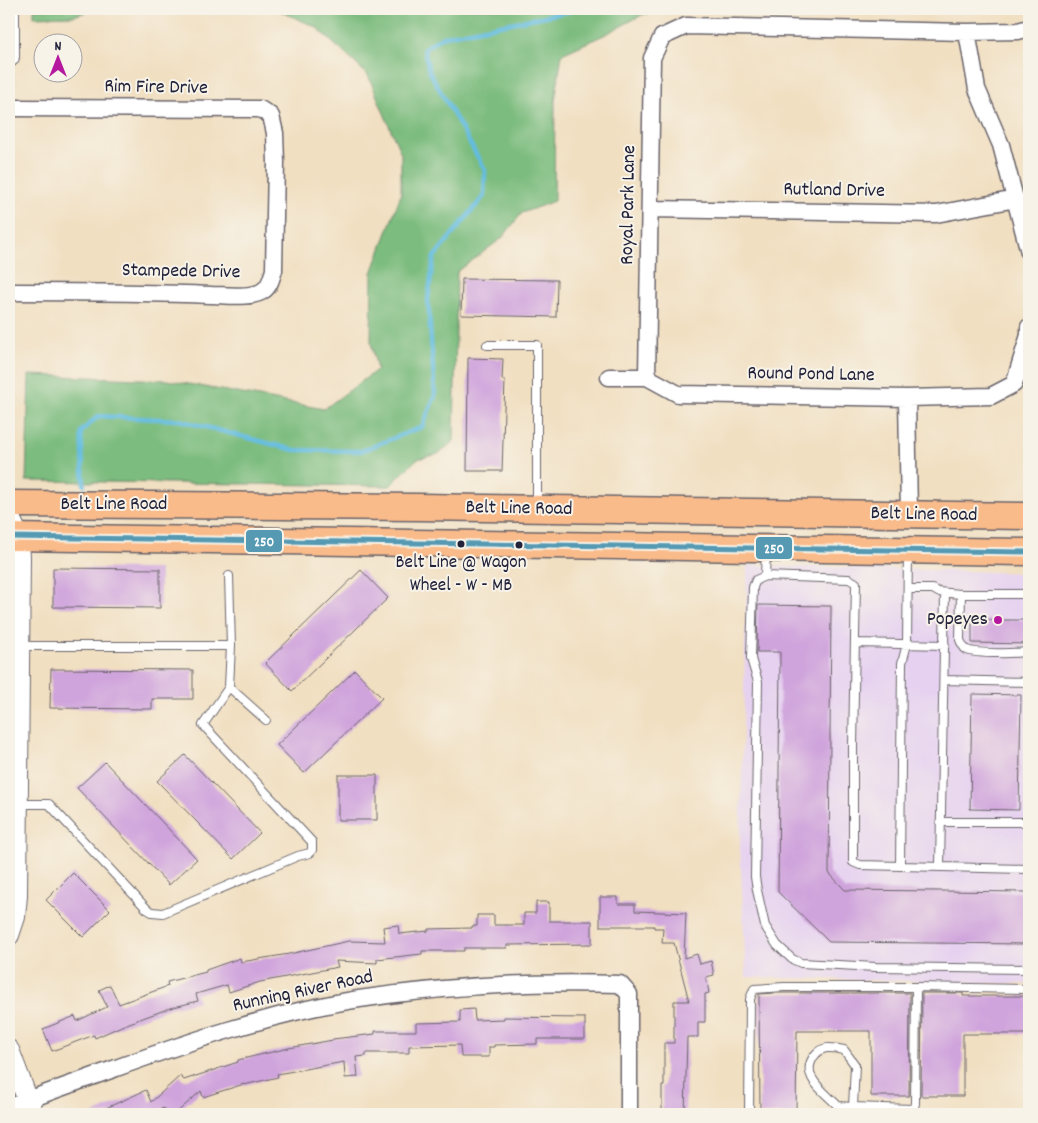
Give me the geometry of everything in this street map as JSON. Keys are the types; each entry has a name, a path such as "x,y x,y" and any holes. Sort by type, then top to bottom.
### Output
{"main road":[{"name":"Belt Line Road","path":"9,504 1029,516"},
{"path":"537,509 537,544"},
{"path":"680,546 681,511"},
{"path":"908,549 909,514"},
{"name":"Belt Line Road","path":"12,530 537,544 1029,552"}],"street":[{"path":"9,9 9,57"},
{"name":"Royal Park Lane","path":"647,377 652,58 662,37 686,26 966,32"},
{"path":"1029,28 1018,31 966,32 977,88 1002,145 1029,252"},
{"name":"Rim Fire Drive","path":"9,108 260,109 270,116"},
{"name":"Stampede Drive","path":"9,292 142,292 235,295 253,294 264,290 270,282 274,270 275,133 270,116"},
{"name":"Rutland Drive","path":"651,208 936,214 1016,199"},
{"name":"Round Pond Lane","path":"609,377 647,377 678,394 907,398 991,396 1014,384 1029,336 1029,326"},
{"path":"907,398 909,514"},
{"path":"9,935 15,917 13,870 18,804 12,530"},
{"name":"Running River Road","path":"23,1108 180,1044 281,1016 343,1003 472,986 565,982 620,984 629,994 629,1114"},
{"path":"9,1050 23,1108"}],"lane":[{"path":"486,345 537,345 537,509"},
{"path":"765,576 766,547"},
{"path":"900,866 902,664 907,644 908,549"},
{"path":"18,804 49,804 147,909 152,912 163,913 298,856 310,853 312,842 204,725 229,687 231,646 230,576"},
{"path":"1029,869 860,865 853,862 852,746 856,583 849,578 765,576 756,580 753,587 751,658 758,682 755,877 765,926 777,945 792,959 801,963 1029,969"},
{"path":"908,589 933,589 946,593 961,594 1029,594"},
{"path":"940,867 946,593"},
{"path":"961,594 960,640 962,646 967,650 978,652 1029,651"},
{"path":"856,643 946,645"},
{"path":"14,646 231,646"},
{"path":"944,680 1029,682"},
{"path":"229,687 266,720"},
{"path":"941,822 1029,822"},
{"path":"749,1114 750,999 754,989 916,987 1029,989"},
{"path":"853,1111 854,1065 844,1050 830,1047 819,1051 810,1061 809,1072 814,1082 838,1106 853,1111 913,1112 915,1104 916,987"}],"shaded area":[{"path":"747,565 1029,573 1029,984 746,977 740,848"}],"green space":[{"path":"34,9 97,9 73,16 34,17"},
{"path":"275,9 704,9 644,14 562,54 555,101 554,201 522,213 502,238 457,272 454,441 438,454 417,459 390,486 26,481 29,375 167,380 324,409 377,370 371,342 372,273 401,194 401,154 368,75 316,27"}],"building":[{"path":"462,279 557,280 556,317 461,315"},
{"path":"468,358 503,359 502,380 505,380 502,471 467,471"},
{"path":"53,568 160,569 160,608 53,607"},
{"path":"361,570 388,598 292,691 265,663"},
{"path":"758,605 831,606 829,873 845,890 1029,892 1029,944 829,942 778,892 780,652 757,652"},
{"path":"972,620 1029,620 1029,644 972,643"},
{"path":"51,669 193,670 193,699 152,699 152,709 50,708"},
{"path":"355,670 382,698 304,773 277,745"},
{"path":"972,694 1021,695 1019,810 970,809"},
{"path":"185,755 260,833 233,859 157,781"},
{"path":"105,762 197,859 169,885 77,788"},
{"path":"338,775 377,775 377,820 338,820"},
{"path":"73,873 110,910 83,937 46,900"},
{"path":"600,897 618,897 618,904 635,904 635,911 686,913 684,958 697,954 700,964 711,961 714,975 706,977 709,993 705,994 705,1022 698,1022 698,1037 687,1037 685,1114 662,1114 664,1043 674,1043 674,1001 689,1001 674,943 662,943 663,928 654,928 654,926 600,926"},
{"path":"536,902 549,902 549,921 592,921 592,944 507,945 507,948 464,948 464,951 422,951 422,954 377,959 377,963 336,961 338,967 260,982 229,992 227,985 196,994 198,1001 170,1008 95,1038 94,1035 52,1051 43,1029 75,1016 77,1021 107,1007 99,990 110,985 119,1004 168,986 167,982 206,972 206,970 240,958 241,962 349,941 385,942 383,927 398,925 399,934 428,931 428,929 472,928 472,926 477,926 477,915 494,915 494,925 524,925 524,913 536,913"},
{"path":"910,993 909,1096 871,1096 871,1031 797,1031 796,1114 760,1114 759,994"},
{"path":"922,993 963,993 963,996 1029,996 1029,1034 963,1034 963,1096 921,1096"},
{"path":"474,1009 475,1020 504,1019 504,1017 585,1018 585,1039 537,1039 537,1044 494,1045 494,1047 489,1047 489,1057 461,1057 460,1045 409,1046 409,1053 366,1053 366,1056 356,1057 358,1077 345,1078 344,1062 277,1074 278,1077 244,1084 203,1097 201,1091 175,1114 170,1114 164,1108 156,1111 157,1114 93,1114 146,1090 151,1102 180,1076 184,1080 238,1062 238,1060 333,1039 375,1034 375,1031 416,1031 416,1023 460,1022 460,1010"}],"waterway":[{"path":"84,485 81,432 98,416 179,420 294,450 361,451 422,427 435,396 428,299 434,257 484,196 485,170 429,71 424,49 441,37 571,11 572,9"}],"transit line":[{"name":"250","path":"9,537 1029,552"}],"place":[{"name":"Belt Line @ Wagon Wheel - W - MB","path":"461,544"},
{"name":"Popeyes","path":"998,620"}]}
